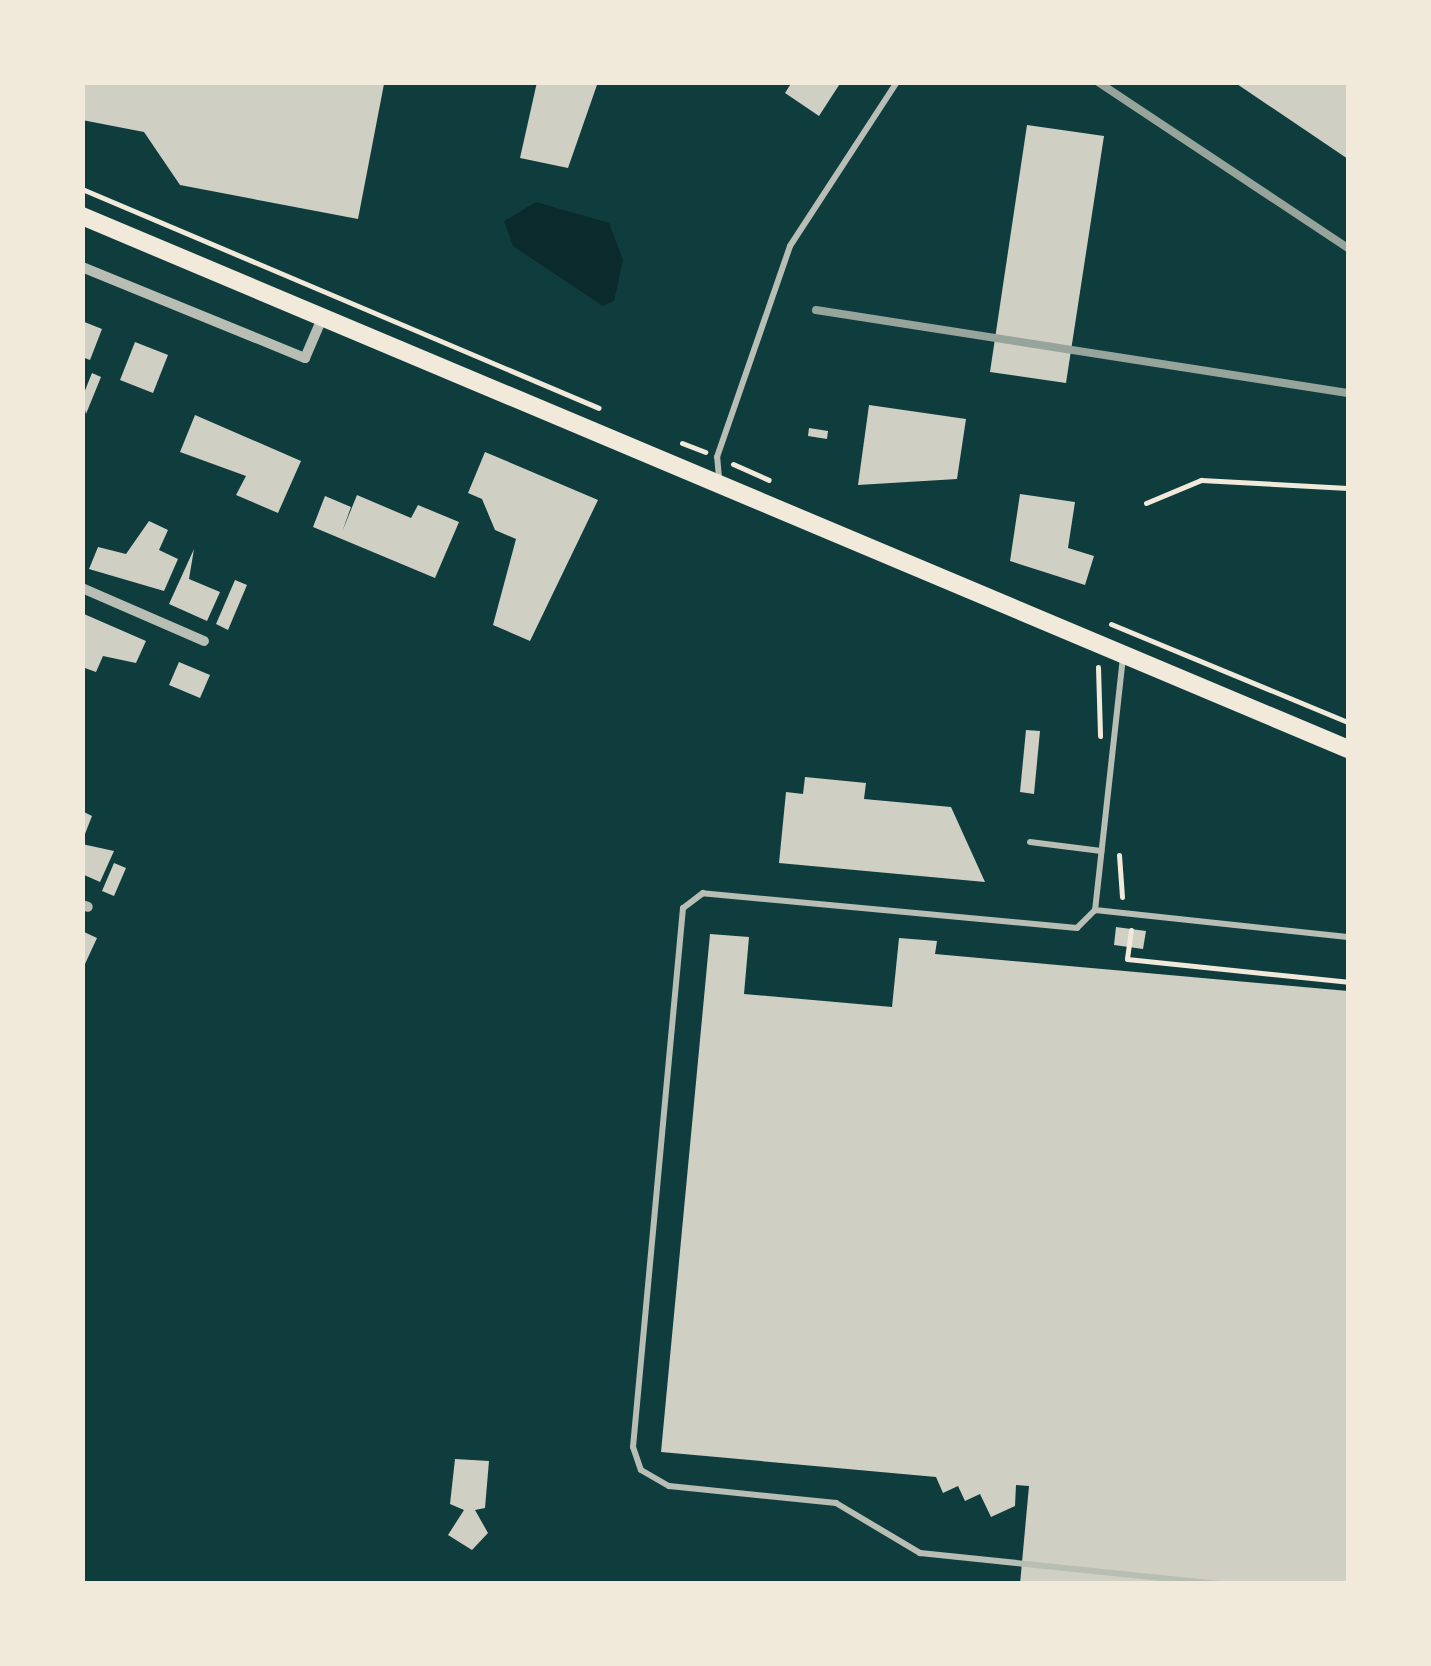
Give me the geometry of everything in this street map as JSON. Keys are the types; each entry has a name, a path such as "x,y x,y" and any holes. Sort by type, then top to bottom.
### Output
{"main road":[{"path":"82,216 719,478 1123,656 1348,749"}],"street":[{"path":"82,267 305,358 323,315"},
{"path":"82,588 204,640"}],"lane":[{"path":"719,478 717,457 790,246 896,82"},
{"path":"1123,656 1096,910 1077,928 703,893 683,908 634,1447 641,1470 670,1486 836,1502 920,1553 1221,1584"},
{"path":"1030,842 1101,852"},
{"path":"1096,910 1348,938"}],"path":[{"path":"1146,503 1200,480 1348,488"},
{"path":"1086,662 1100,668 1096,735 1114,736"},
{"path":"1120,850 1116,888 1133,916 1127,959 1348,982"}],"water":[{"path":"536,202 609,223 623,260 614,301 603,306 513,246 504,221"}],"building":[{"path":"82,82 384,84 358,219 180,185 144,132 82,120"},
{"path":"537,82 598,82 568,168 520,158"},
{"path":"792,82 841,82 819,116 785,93"},
{"path":"1234,82 1348,82 1348,159"},
{"path":"1027,125 1104,136 1066,383 990,372"},
{"path":"82,321 102,329 90,360 82,357"},
{"path":"135,342 168,355 153,393 120,380"},
{"path":"92,373 101,377 86,414 82,398"},
{"path":"869,405 966,419 957,479 858,485"},
{"path":"195,415 301,461 278,513 236,495 246,476 180,452"},
{"path":"809,428 828,431 827,439 808,436"},
{"path":"485,452 598,500 530,641 493,625 516,539 495,530 482,499 468,493"},
{"path":"1020,494 1075,502 1068,548 1094,556 1085,585 1010,561"},
{"path":"357,495 411,518 418,505 459,522 435,578 313,527 325,496 351,507 342,532"},
{"path":"149,521 168,530 159,550 178,559 164,591 89,569 98,547 126,554"},
{"path":"194,549 189,579 220,592 207,621 169,604"},
{"path":"235,580 247,585 228,630 216,624"},
{"path":"84,614 146,641 136,663 103,656 96,672 82,667"},
{"path":"179,662 210,675 200,698 169,685"},
{"path":"1026,730 1040,731 1034,794 1020,792"},
{"path":"805,777 866,783 864,799 951,807 985,882 779,863 786,792 803,794"},
{"path":"82,811 92,816 83,839 82,839"},
{"path":"82,844 114,851 100,882 82,874"},
{"path":"114,863 126,868 114,896 102,891"},
{"path":"1116,927 1146,931 1143,949 1114,945"},
{"path":"82,931 97,938 85,964 82,963"},
{"path":"710,934 749,937 744,994 892,1007 899,938 937,941 935,954 1348,991 1348,1584 1020,1584 1029,1486 1016,1485 1015,1506 991,1517 980,1494 965,1501 958,1486 943,1493 936,1477 661,1452"},
{"path":"455,1459 489,1461 485,1508 475,1510 488,1533 472,1550 448,1535 464,1510 450,1504"}],"railway":[{"path":"1098,82 1348,248"},
{"path":"816,310 1348,393"}]}
